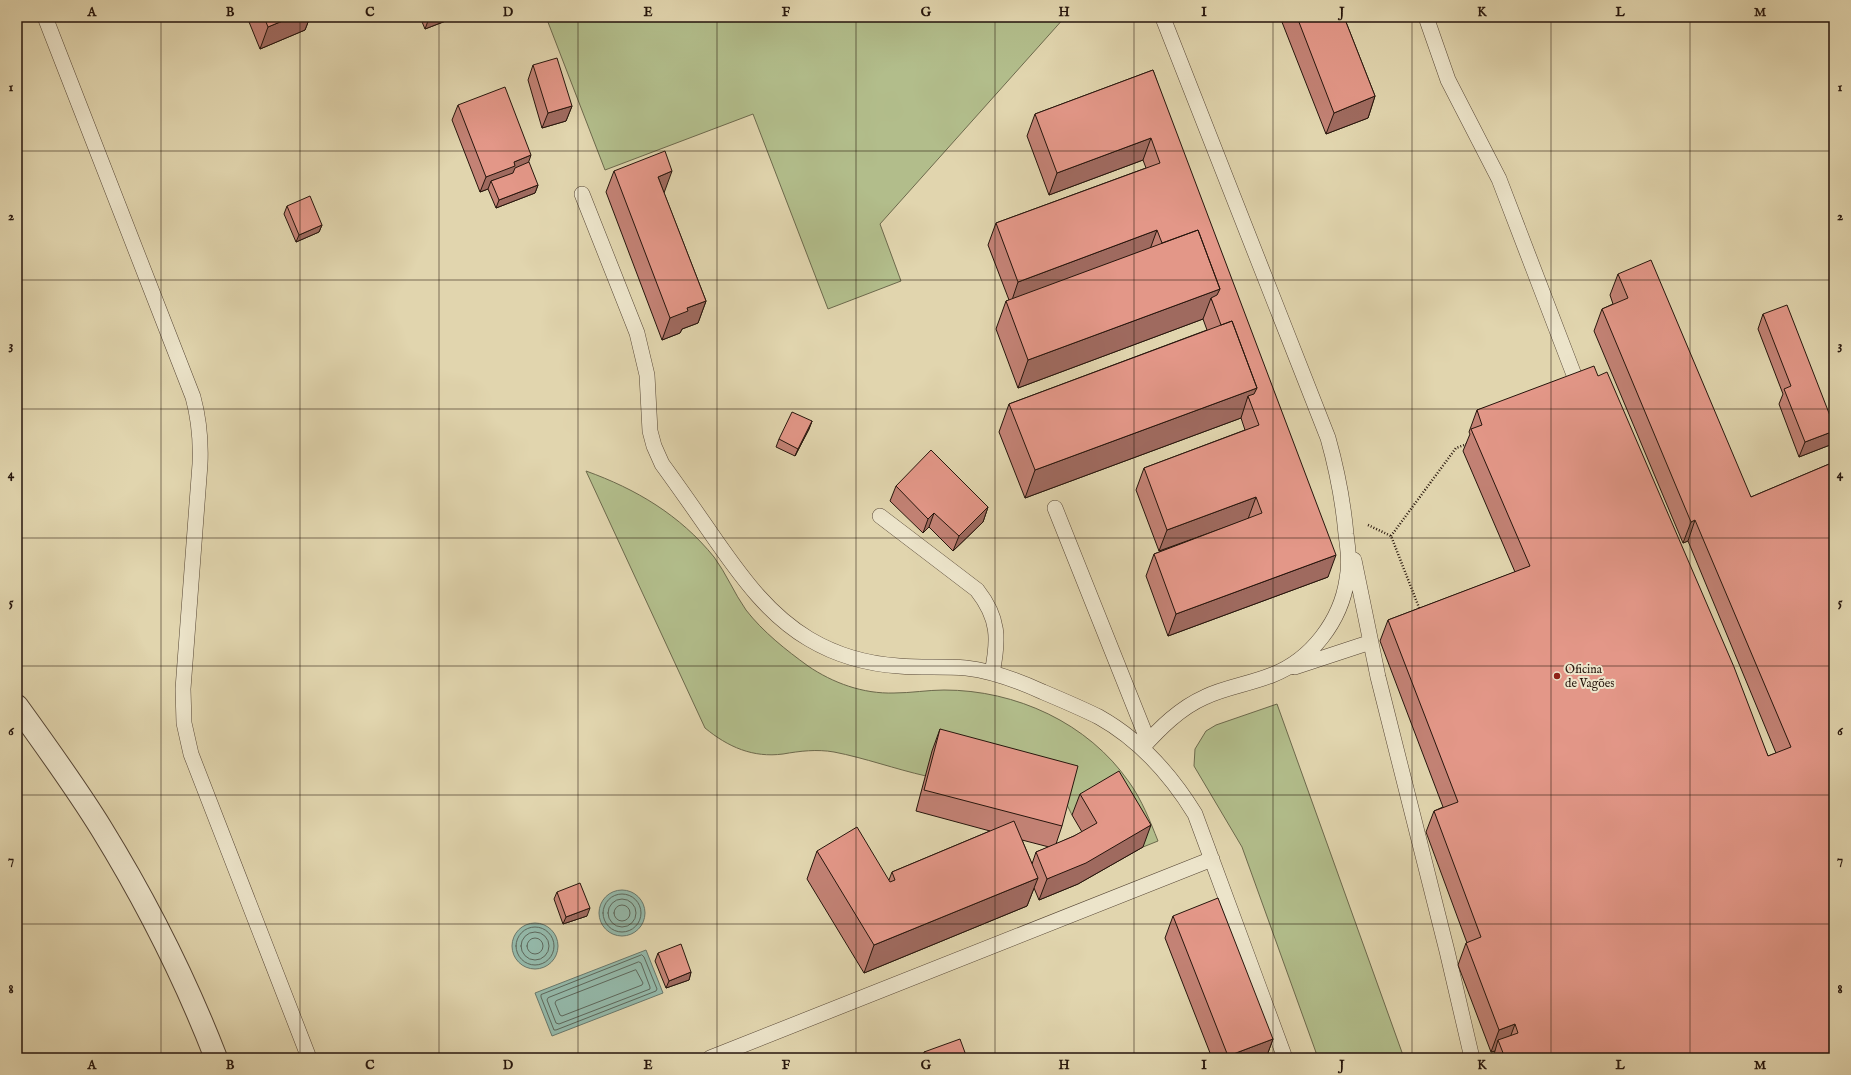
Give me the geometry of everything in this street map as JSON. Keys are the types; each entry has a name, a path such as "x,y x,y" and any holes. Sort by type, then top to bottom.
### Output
{"street":[{"path":"17,706 71,782 130,876 182,979 216,1058"}],"lane":[{"path":"45,17 193,397 197,413 201,447 182,706 185,728 191,754 309,1058"},
{"path":"1426,17 1451,86 1499,179 1576,380"},
{"path":"1164,18 1328,438 1336,465 1344,514 1378,677 1445,943 1472,1058"},
{"path":"582,194 637,333 647,375 648,416 654,446 662,464 757,596 790,627 831,650 853,658 899,666 946,666 969,668 992,673 1014,680 1100,718 1123,733 1145,744"},
{"path":"1055,508 1145,744 1195,814 1285,1058"},
{"path":"1273,675 1293,664 1311,650 1335,618 1343,599 1349,559 1344,514"},
{"path":"880,516 977,590 985,601 996,626 997,642 992,673"},
{"path":"1145,744 1170,720 1205,697 1371,642"},
{"path":"710,1058 1212,859"}],"path":[{"path":"1392,536 1456,448 1472,442"},
{"path":"1344,514 1392,536 1423,617"}],"green space":[{"path":"546,17 1065,17 880,224 901,281 828,309 753,114 605,170"},
{"path":"586,471 640,495 672,516 687,528 714,557 746,610 760,626 791,654 828,678 871,692 900,693 944,690 998,696 1048,714 1071,727 1093,743 1112,761 1129,782 1142,803 1158,841 1143,847 1111,793 1072,815 1066,803 943,780 834,752 802,751 772,755 761,754 741,750 723,741 705,728"},
{"path":"1277,704 1404,1058 1318,1058 1242,847 1194,766 1195,749 1206,731 1216,725"}],"water":[{"path":"622,890 635,894 641,900 645,913 641,926 635,932 622,936 609,932 603,926 599,913 603,900 609,894"},
{"path":"535,923 548,927 554,933 558,946 554,959 548,965 535,969 522,965 516,959 512,946 516,933 522,927"},
{"path":"646,950 663,993 552,1036 535,993"}],"building":[{"path":"264,17 292,17 268,27"},
{"path":"426,17 439,17 428,21"},
{"path":"1297,17 1344,17 1375,96 1334,113"},
{"path":"557,58 572,106 548,113 533,65"},
{"path":"1153,70 1336,555 1176,614 1154,554 1262,513 1256,497 1167,530 1144,468 1259,425 1248,396 1254,394 1257,388 1232,321 1221,325 1211,298 1217,295 1220,289 1198,230 1162,243 1157,230 1018,282 996,223 1160,163 1151,138 1057,173 1035,114"},
{"path":"505,87 531,155 514,162 515,166 486,177 458,105"},
{"path":"665,151 672,171 658,177 706,301 687,308 688,311 670,318 614,171"},
{"path":"529,162 538,185 499,200 491,181 513,173 515,168"},
{"path":"310,196 322,225 299,235 287,206"},
{"path":"1198,230 1220,289 1028,360 1006,301"},
{"name":"Oficina de Vagões","path":"1651,260 1751,497 1834,462 1834,1058 1761,1058 1760,1056 1754,1058 1505,1058 1498,1040 1518,1033 1515,1024 1499,1030 1466,943 1481,937 1434,811 1458,802 1388,620 1530,566 1471,429 1482,425 1477,410 1594,366 1598,376 1607,372 1734,667 1768,756 1791,747 1695,520 1691,522 1602,309 1628,298 1618,274"},
{"path":"1787,305 1834,426 1834,431 1805,442 1784,389 1791,386 1763,314"},
{"path":"1232,321 1257,388 1035,470 1009,404"},
{"path":"792,412 812,421 798,449 779,439"},
{"path":"931,450 988,507 959,536 934,513 928,519 896,486"},
{"path":"940,729 1078,766 1062,826 924,790"},
{"path":"1119,771 1151,825 1086,863 1047,879 1036,852 1074,836 1097,823 1080,794"},
{"path":"1014,821 1038,878 874,945 817,851 857,827 890,882 895,880 892,872"},
{"path":"580,883 590,908 566,917 557,892"},
{"path":"1218,898 1273,1039 1228,1056 1173,916"},
{"path":"681,944 691,972 669,981 658,953"},
{"path":"960,1039 967,1058 926,1058 924,1052"}],"place":[{"name":"Oficina de Vagões","path":"1557,676"}]}
